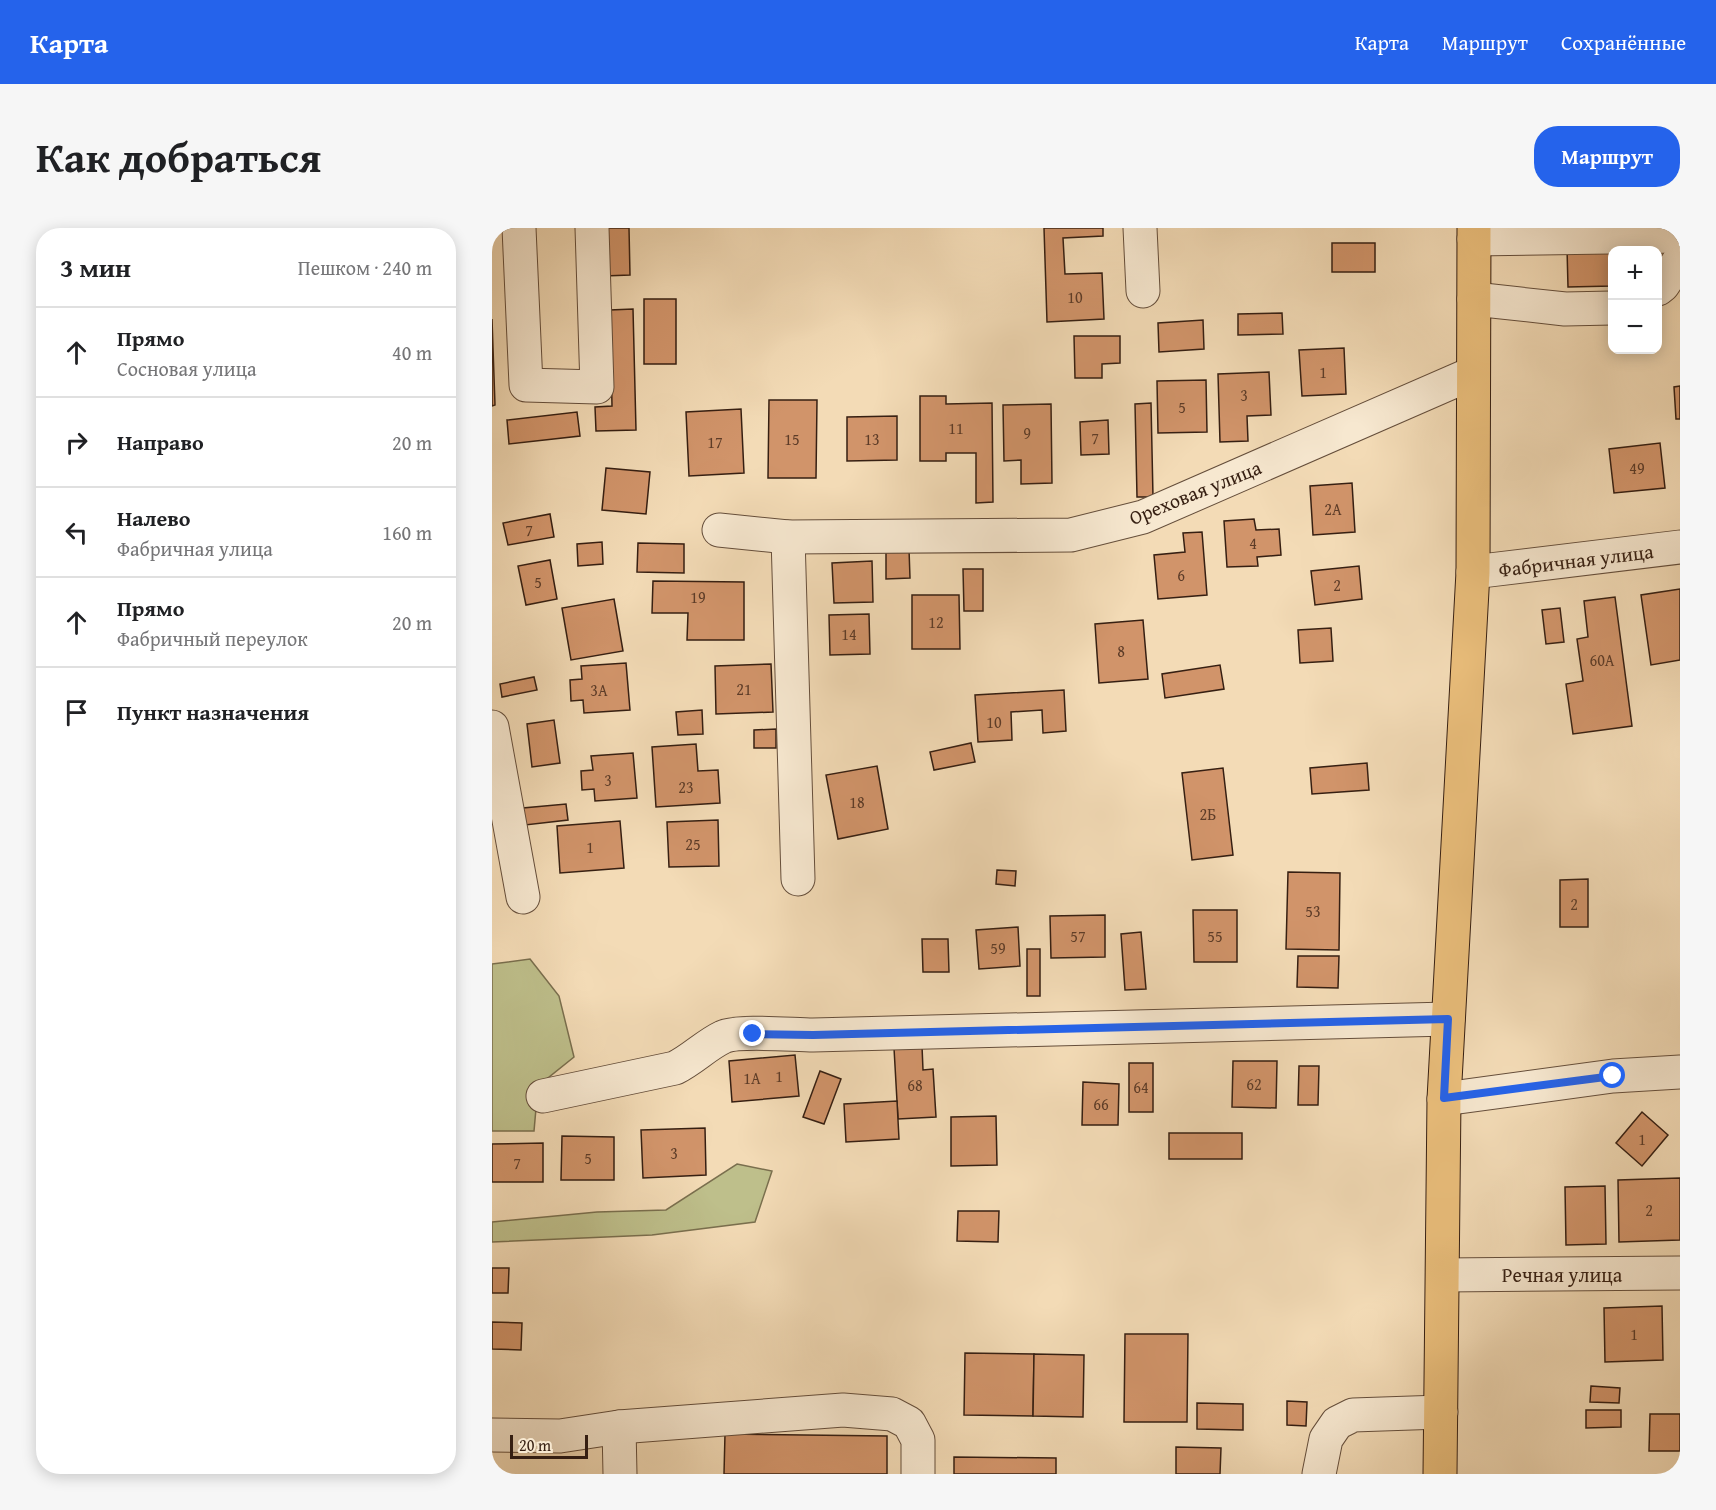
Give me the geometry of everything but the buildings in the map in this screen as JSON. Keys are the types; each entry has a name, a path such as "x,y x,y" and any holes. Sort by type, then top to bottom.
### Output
{"main road":[{"path":"1440,1474 1444,1098 1473,572 1474,234"}],"street":[{"path":"519,228 526,385 597,387 592,228"},
{"path":"1140,228 1143,291"},
{"path":"1474,234 1680,236"},
{"path":"1662,286 1680,259"},
{"path":"1474,299 1565,309 1608,308"},
{"name":"Ореховая улица","path":"719,530 788,537 1071,535 1143,517 1473,373"},
{"path":"788,537 798,879"},
{"name":"Фабричная улица","path":"1473,572 1680,547"},
{"path":"492,727 523,897"},
{"path":"543,1096 675,1068 726,1035 813,1035 1448,1019"},
{"path":"1444,1098 1613,1076 1680,1072"},
{"name":"Речная улица","path":"1443,1275 1680,1273"},
{"path":"492,1436 560,1437 619,1427 843,1410 892,1414 909,1423 918,1440 918,1474"},
{"path":"1319,1474 1326,1439 1337,1423 1353,1415 1441,1412"},
{"path":"619,1427 620,1474"}],"green space":[{"path":"530,959 559,996 574,1057 538,1086 534,1131 492,1131 492,964"},
{"path":"737,1164 772,1171 755,1222 652,1235 492,1242 492,1222 597,1212 666,1210"}],"route":[{"path":"753,1034 813,1035 1448,1019 1444,1098 1613,1076"}]}
